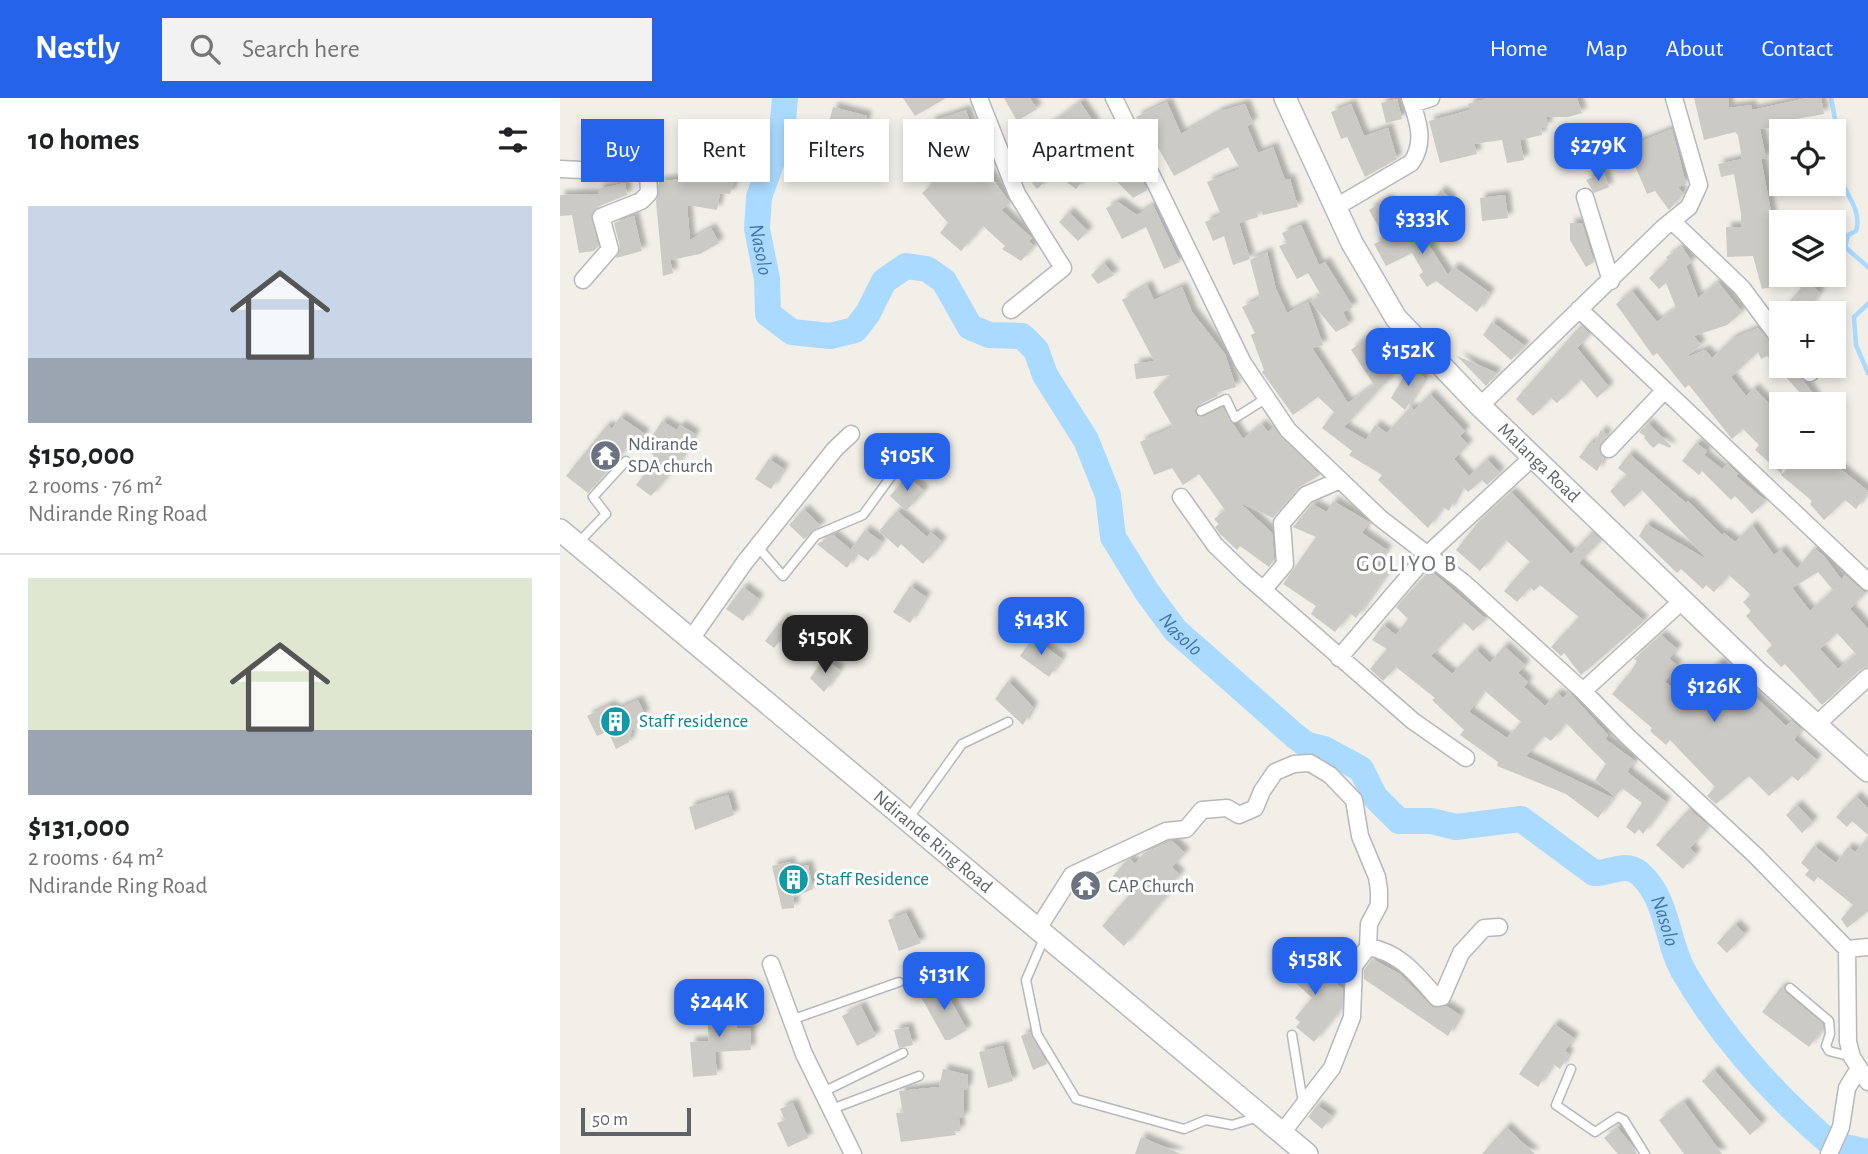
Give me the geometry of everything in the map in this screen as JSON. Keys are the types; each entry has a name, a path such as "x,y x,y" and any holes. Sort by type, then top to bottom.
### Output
{"street":[{"path":"979,98 1017,194 1063,268 1011,310"},
{"path":"1114,98 1243,363 1288,430 1380,518 1428,554 1583,691 1627,736 1755,855 1847,949 1848,1042 1859,1070 1847,1088 1841,1127 1829,1154"},
{"name":"Malanga Road","path":"1285,98 1373,283 1396,318 1480,406 1683,600 1868,771"},
{"path":"1336,207 1411,163 1420,141 1411,101 1431,98"},
{"path":"1480,406 1578,309 1689,207 1699,185 1674,98"},
{"path":"560,169 648,173 649,193 641,201 601,217 610,249 583,280"},
{"path":"1585,197 1611,281"},
{"path":"1672,221 1742,289 1769,325"},
{"path":"1578,309 1868,582"},
{"path":"1609,449 1664,391"},
{"path":"691,639 757,546 835,449 851,434"},
{"path":"1339,659 1428,554 1534,456"},
{"path":"1263,590 1285,565 1282,523 1306,495 1340,480"},
{"path":"1181,497 1215,545 1263,590 1413,722 1466,758"},
{"name":"Ndirande Ring Road","path":"560,530 1307,1154"},
{"path":"1583,691 1683,600"},
{"path":"1817,724 1868,677"},
{"path":"1041,933 1072,875 1166,831 1186,829 1202,810 1227,808 1239,815 1255,808 1262,791 1275,772 1294,764 1310,763 1330,775 1354,800 1360,836 1377,877 1380,905 1368,924 1368,947 1354,965 1352,1017 1332,1068 1282,1133"},
{"path":"1368,947 1385,950 1409,966 1437,998 1442,997 1461,953 1484,928 1499,927"},
{"path":"1847,949 1868,947"},
{"path":"771,964 791,1020 853,1154"}],"lane":[{"path":"1201,411 1226,399 1235,418 1265,399"},
{"path":"578,544 606,514 593,497 626,461"},
{"path":"757,546 783,576 816,535 863,514 895,471"},
{"path":"906,821 962,744 1008,722"},
{"path":"1041,933 1026,980 1037,1034 1076,1099 1184,1129 1206,1121 1232,1125 1262,1116"},
{"path":"791,1020 899,982"},
{"path":"1790,988 1829,1021 1830,1034 1826,1046 1829,1051 1859,1070"},
{"path":"1292,1035 1303,1106"},
{"path":"823,1092 903,1053"},
{"path":"1571,1069 1556,1105 1595,1132 1618,1117 1623,1120 1645,1154"},
{"path":"832,1110 919,1076"}],"building":[{"path":"903,98 946,98 915,116"},
{"path":"1004,98 1030,98 1037,109 1016,119"},
{"path":"1489,98 1577,98 1582,113 1568,117 1546,117 1548,126 1541,128 1542,135 1520,140 1524,160 1507,163 1502,140 1474,144 1477,154 1440,163 1429,121 1470,110 1468,104"},
{"path":"1694,98 1728,98 1729,108 1752,105 1752,110 1807,98 1821,98 1824,114 1797,119 1769,119 1769,128 1760,129 1766,158 1761,159 1771,210 1769,287 1772,287 1762,289 1753,256 1727,257 1726,227 1741,227 1741,214 1734,174 1721,177 1718,164 1742,159 1738,135 1735,132 1704,140"},
{"path":"1397,99 1402,119 1386,123 1381,103"},
{"path":"1080,102 1092,119 1058,119"},
{"path":"1167,102 1181,134 1221,111 1245,104 1253,123 1247,126 1258,153 1273,147 1285,180 1290,179 1298,207 1263,215 1260,211 1257,212 1258,217 1239,223 1250,259 1233,265 1224,236 1213,241 1205,222 1221,215 1207,182 1240,169 1228,147 1174,176 1158,147 1158,119 1136,117"},
{"path":"1351,104 1364,136 1388,128 1397,159 1365,177 1347,137 1341,139 1331,112"},
{"path":"833,107 867,116 866,119 830,119"},
{"path":"966,110 969,119 938,119"},
{"path":"1672,129 1686,184 1678,187 1683,194 1669,210 1655,191 1647,194 1627,147"},
{"path":"1604,173 1609,187 1594,193 1586,180"},
{"path":"994,181 1010,203 1001,210 1032,238 1029,241 1034,246 1021,261 1002,249 1005,246 983,226 961,251 940,233 948,223 922,193 931,182"},
{"path":"659,182 734,182 730,194 720,193 717,210 687,205 690,240 711,228 719,243 700,254 670,260 673,273 663,276 656,201"},
{"path":"1032,182 1044,182 1037,189"},
{"path":"1066,182 1081,182 1076,189"},
{"path":"1117,182 1143,182 1147,190 1133,198"},
{"path":"625,183 627,195 597,207 591,214 598,246 594,251 579,253 572,215 560,216 560,195 599,194 598,189"},
{"path":"1441,190 1452,200 1435,221 1424,212"},
{"path":"1505,195 1508,218 1482,221 1480,198"},
{"path":"1387,199 1400,223 1411,217 1448,275 1454,267 1490,293 1477,312 1436,281 1427,287 1419,275 1423,272 1412,253 1386,266 1374,244 1385,238 1369,210"},
{"path":"1118,202 1137,215 1153,205 1180,262 1164,269 1146,227 1122,239 1106,208"},
{"path":"1069,212 1088,231 1078,241 1059,222"},
{"path":"634,216 642,251 616,258 620,247 614,223"},
{"path":"1570,223 1582,223 1594,262 1586,267 1570,240"},
{"path":"1301,225 1319,265 1325,262 1353,307 1343,312 1349,325 1336,332 1310,301 1321,295 1308,273 1297,279 1279,246 1287,243 1282,233"},
{"path":"1682,247 1692,262 1686,266 1698,298 1718,282 1742,312 1727,325 1694,336 1701,345 1685,358 1705,350 1712,358 1732,339 1758,328 1769,341 1769,358 1767,356 1761,359 1758,352 1731,377 1746,396 1754,388 1769,404 1769,462 1755,450 1759,445 1743,429 1732,439 1689,385 1685,388 1657,353 1653,356 1616,304 1632,291 1657,322 1676,308 1666,283 1659,289 1649,278 1668,260 1666,257"},
{"path":"1267,252 1276,289 1287,313 1308,302 1323,345 1312,348 1348,403 1374,385 1351,350 1373,332 1401,366 1344,427 1366,440 1375,425 1387,433 1410,407 1414,410 1430,394 1465,431 1460,436 1468,445 1454,459 1469,476 1487,459 1500,473 1487,485 1482,480 1468,492 1462,486 1449,511 1443,507 1428,528 1378,480 1382,475 1349,455 1352,451 1322,428 1334,412 1318,397 1293,415 1262,372 1264,370 1251,335 1255,333 1242,307 1260,298 1250,260"},
{"path":"1104,263 1114,275 1098,284 1091,275"},
{"path":"1147,285 1154,300 1182,287 1192,312 1225,354 1236,387 1216,393 1218,396 1198,405 1194,411 1197,416 1203,417 1223,408 1243,439 1262,424 1268,432 1273,427 1320,475 1298,488 1273,518 1240,503 1272,533 1274,560 1269,567 1240,546 1237,550 1220,534 1215,527 1219,524 1214,519 1225,510 1199,474 1183,485 1172,468 1154,475 1140,442 1173,427 1153,392 1170,375 1136,379 1134,364 1154,361 1122,300"},
{"path":"1802,287 1814,287 1820,293 1814,301 1790,301"},
{"path":"1492,322 1525,346 1511,360 1483,335"},
{"path":"1581,325 1590,334 1577,348 1609,387 1597,398 1581,379 1557,403 1551,398 1533,416 1516,399"},
{"path":"1457,356 1497,373 1486,386"},
{"path":"1410,366 1425,378 1405,410 1391,398"},
{"path":"1787,378 1802,378 1811,392 1799,392"},
{"path":"620,417 645,434 636,447 631,443 588,493 566,476 607,425 612,429"},
{"path":"662,421 677,430 680,425 695,434 679,462 651,496 636,485 656,459 646,446"},
{"path":"1648,423 1670,448 1659,443 1653,448 1644,438 1639,432"},
{"path":"1601,430 1607,435 1599,446 1604,458 1597,471 1579,457 1591,441 1594,444"},
{"path":"1696,443 1707,451 1704,455 1722,469 1728,464 1738,474 1736,476 1766,501 1752,514 1735,496 1731,500 1702,471 1699,475 1682,461"},
{"path":"1629,454 1686,503 1688,501 1722,535 1724,533 1735,542 1752,525 1774,555 1781,550 1797,569 1814,548 1824,556 1841,579 1845,575 1865,593 1850,609 1868,629 1868,667 1861,669 1822,705 1785,664 1781,667 1766,651 1772,645 1746,616 1751,611 1743,602 1751,595 1729,575 1714,592 1706,585 1703,589 1681,569 1677,573 1639,536 1646,524 1708,560 1642,490 1624,507 1610,491 1627,475 1618,468","holes":["1818,572 1833,590 1810,611 1792,588","1837,633 1856,654 1838,669 1820,649"]},
{"path":"769,459 784,469 771,489 755,479"},
{"path":"1787,469 1840,469 1868,491 1856,509 1845,500 1824,520 1810,504 1812,501 1781,475"},
{"path":"907,476 924,491 906,511 890,496"},
{"path":"1511,492 1571,554 1592,532 1601,540 1579,563 1644,621 1581,675 1564,653 1561,656 1551,647 1579,617 1540,585 1534,591 1530,587 1517,602 1504,591 1530,562 1506,540 1480,571 1456,550 1480,520"},
{"path":"1333,501 1369,522 1362,533 1387,550 1377,565 1388,572 1356,618 1350,613 1335,632 1311,614 1316,606 1283,584 1316,537 1293,527 1312,504 1327,512"},
{"path":"804,509 821,526 804,539 789,525"},
{"path":"897,511 927,537 931,532 942,542 923,564 901,544 898,548 879,531"},
{"path":"865,530 882,542 868,561 851,549"},
{"path":"833,535 856,554 847,568 817,544"},
{"path":"1430,570 1486,619 1473,631 1464,622 1431,656 1452,674 1476,649 1490,663 1504,646 1525,665 1518,673 1528,682 1524,687 1545,706 1557,693 1563,698 1569,692 1608,735 1605,739 1635,761 1627,772 1666,802 1643,834 1639,829 1635,834 1626,827 1642,803 1622,788 1615,797 1595,780 1606,764 1566,723 1551,741 1544,736 1526,756 1613,798 1598,818 1566,794 1497,766 1498,762 1460,735 1464,730 1432,700 1435,698 1396,667 1383,681 1370,669 1387,649 1372,640 1383,625 1396,635 1408,619 1396,607","holes":["1484,690 1521,722 1507,738 1469,712"]},
{"path":"910,586 926,597 910,623 893,612"},
{"path":"743,587 759,599 743,621 726,609"},
{"path":"783,618 792,624 774,648 765,641"},
{"path":"1661,635 1677,649 1669,659 1677,665 1665,682 1684,696 1719,662 1786,726 1792,721 1801,729 1794,740 1817,760 1798,781 1792,776 1769,796 1749,776 1716,804 1707,796 1715,787 1670,740 1666,745 1650,731 1652,728 1612,694 1631,671 1637,661 1634,659"},
{"path":"1033,638 1062,659 1049,677 1020,656"},
{"path":"824,659 840,670 824,692 810,678"},
{"path":"1008,681 1033,707 1023,725 995,699"},
{"name":"Staff residence","path":"638,700 645,715 641,716 645,725 632,730 629,742 616,749 608,731 597,736 587,716 610,705 616,710"},
{"path":"728,795 734,815 695,830 689,807"},
{"path":"1856,796 1868,808 1868,835 1852,821 1847,827 1836,817"},
{"path":"1797,805 1813,822 1802,833 1786,815"},
{"path":"1689,809 1709,826 1690,848 1696,854 1683,869 1656,845"},
{"path":"1868,838 1868,911 1847,928 1841,919 1853,905 1818,877 1814,882 1805,875 1809,870 1801,863 1814,846 1836,863 1848,847 1855,852"},
{"path":"1172,841 1185,853 1172,867 1180,875 1165,890 1169,893 1124,946 1102,926 1132,892 1113,876 1130,859 1135,864 1144,853"},
{"name":"Staff Residence","path":"790,862 792,869 808,865 813,889 794,897 794,908 782,909 772,866"},
{"path":"906,913 921,943 899,951 888,920"},
{"path":"1735,924 1745,934 1727,953 1717,943"},
{"path":"1299,953 1343,989 1342,1008 1314,1042 1296,1027 1300,1022 1295,1018 1312,998 1283,971"},
{"path":"1372,959 1400,974 1433,1008 1446,1006 1460,1015 1448,1036 1364,979 1364,970"},
{"path":"941,983 967,1030 950,1040 945,1040 920,995"},
{"path":"1782,986 1786,993 1823,1024 1823,1029 1809,1047 1762,1012"},
{"path":"736,1002 737,1028 750,1028 751,1050 715,1052 717,1075 693,1077 690,1042 709,1041 706,1004"},
{"path":"861,1006 876,1036 857,1046 842,1016"},
{"path":"1554,1024 1574,1038 1565,1051 1569,1054 1560,1069 1553,1064 1538,1087 1519,1074"},
{"path":"908,1027 913,1045 899,1048 894,1030"},
{"path":"1030,1032 1047,1064 1033,1070 1021,1036"},
{"path":"1003,1046 1013,1081 988,1088 979,1052"},
{"path":"943,1069 968,1075 967,1089 964,1090 964,1118 959,1118 960,1131 954,1131 956,1135 901,1142 896,1113 903,1113 899,1091 939,1087"},
{"path":"1714,1070 1762,1124 1750,1135 1702,1081"},
{"path":"1684,1102 1722,1154 1684,1154 1659,1120"},
{"path":"793,1103 808,1138 788,1147 777,1123 785,1120 780,1109"},
{"path":"1317,1105 1332,1116 1322,1129 1308,1117"},
{"path":"1506,1127 1535,1154 1482,1154"},
{"path":"1617,1127 1637,1154 1618,1154 1604,1138"},
{"path":"1141,1137 1181,1154 1135,1154"}],"waterway":[{"name":"Nasolo","path":"785,98 782,133 759,197 757,229 767,279 768,314 792,332 830,336 855,330 868,313 884,281 906,266 927,269 944,281 970,327 989,335 1022,336 1036,350 1045,375 1086,440 1108,495 1113,537 1147,592 1175,630 1307,745 1324,749 1361,769 1375,797 1399,821 1431,821 1456,827 1521,819 1594,873 1622,868 1639,873 1649,884 1662,908 1674,949 1685,974 1716,1021 1769,1085 1830,1143"},
{"path":"1831,98 1835,119"},
{"path":"1846,190 1854,205 1858,222 1856,231 1848,235 1845,247 1868,267"},
{"path":"1868,304 1854,317 1856,345 1868,373"},
{"path":"1836,1145 1868,1152"}],"place":[{"name":"Ndirande SDA church","path":"605,455"},
{"name":"Staff residence","path":"616,721"},
{"name":"Staff Residence","path":"793,879"},
{"name":"CAP Church","path":"1085,886"}],"district":[{"name":"GOLIYO B","path":"1407,564"}]}
